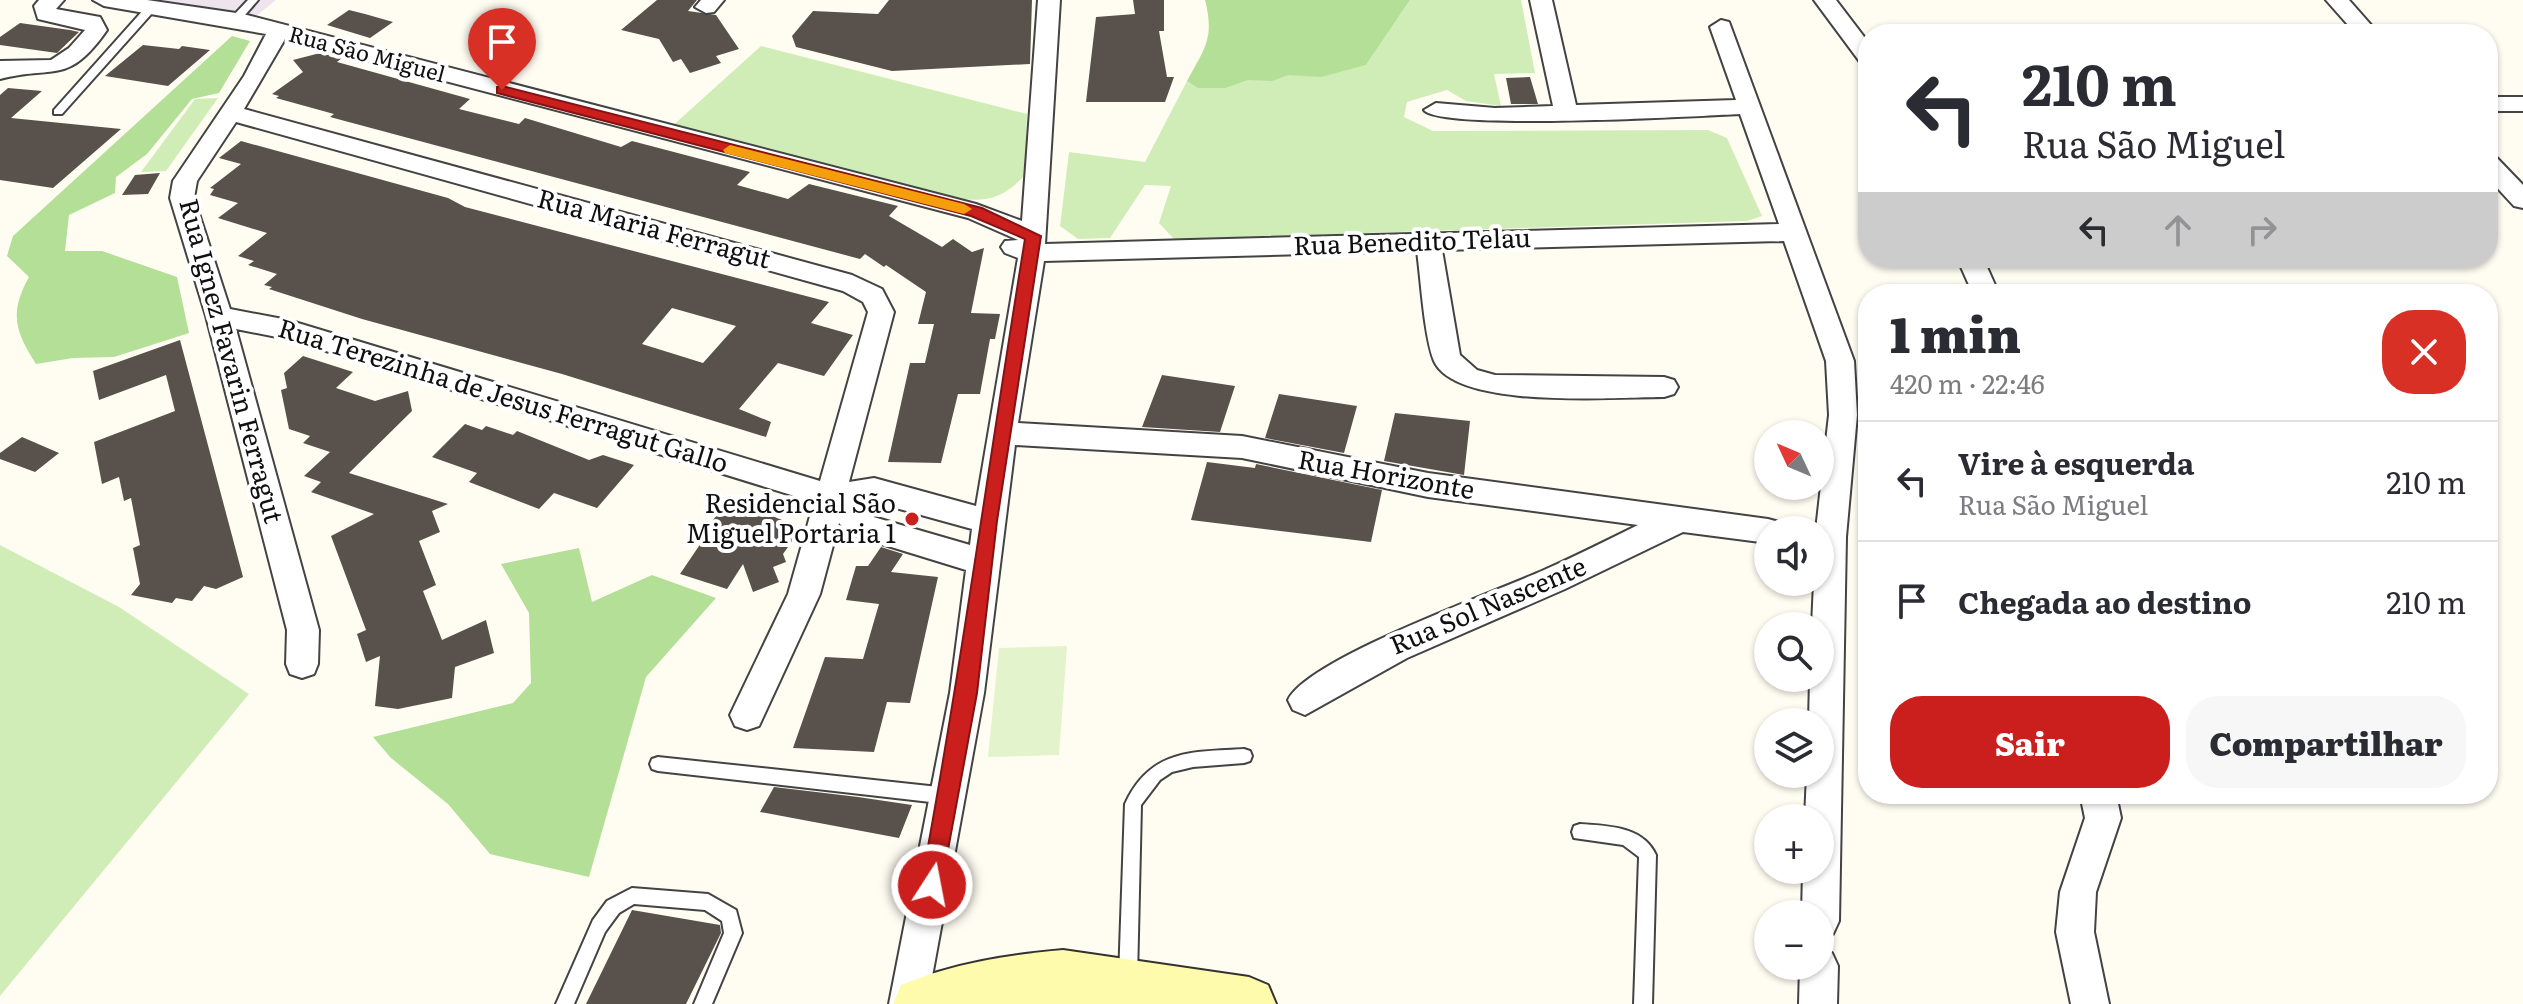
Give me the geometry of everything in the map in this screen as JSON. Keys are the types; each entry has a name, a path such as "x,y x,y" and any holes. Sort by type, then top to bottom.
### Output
{"main road":[{"path":"920,1004 993,983 1063,977 1249,1004"}],"street":[{"path":"0,72 8,66 35,71 53,69 67,63 88,41 96,30 92,22 46,14 45,6 53,0"},
{"name":"Rua São Miguel","path":"104,0 235,20 279,30 951,207 1005,208 1029,190 1037,175"},
{"path":"908,1004 967,693 988,521 1032,245 1049,0"},
{"path":"1541,0 1566,111"},
{"path":"1825,0 1858,44"},
{"path":"2337,0 2359,24"},
{"path":"1721,27 1840,361 1843,415 1830,516"},
{"name":"Rua Ignez Favarin Ferragut","path":"279,30 255,76 185,181 182,198 219,316 303,630 302,664"},
{"name":"Rua Ignez Favarin Ferragut","path":"255,76 309,38"},
{"path":"2498,104 2523,104"},
{"path":"1436,110 1495,115 1747,107"},
{"name":"Rua Maria Ferragut","path":"231,113 852,284 873,296 881,312 804,594 747,715"},
{"path":"2498,174 2523,200"},
{"name":"Rua São Miguel","path":"951,207 1016,248 1032,245"},
{"name":"Rua Benedito Telau","path":"1032,245 1428,241 1792,232"},
{"path":"1428,241 1447,359 1468,378 1495,385 1664,387"},
{"name":"Rua Terezinha de Jesus Ferragut Gallo","path":"219,316 288,330 831,496 874,490 988,521"},
{"name":"Rua Horizonte","path":"1004,433 1242,447 1428,485 1754,529"},
{"name":"Rua Terezinha de Jesus Ferragut Gallo","path":"831,496 860,525 983,562"},
{"name":"Rua Sol Nascente","path":"1305,700 1352,667 1406,640 1554,580 1677,521"},
{"path":"1820,900 1825,596"},
{"path":"2090,1004 2075,932 2078,892 2103,818 2100,804"},
{"path":"1818,1004 1819,980"}],"lane":[{"path":"235,20 253,0"},
{"path":"58,112 150,9"},
{"path":"1128,986 1133,804 1144,782 1158,768 1178,762 1244,756"},
{"path":"658,764 949,796"},
{"path":"1580,832 1626,835 1641,844 1648,855 1643,1004"},
{"path":"565,1004 599,926 613,907 632,896 708,902 730,916 733,933 703,1004"}],"shaded area":[{"path":"156,0 276,0 255,17"}],"green space":[{"path":"1205,0 1410,0 1366,65 1321,77 1288,75 1272,81 1248,80 1225,88 1198,88 1187,81 1203,52 1208,34"},
{"path":"1410,0 1521,0 1535,73 1494,74 1501,106 1466,101 1447,90 1407,102 1404,117 1433,131 1708,130 1727,138 1762,216 1747,221 1174,239 1159,223 1171,186 1145,185 1110,238 1078,239 1060,226 1069,152 1145,162 1187,81 1366,65"},
{"path":"232,36 250,41 219,93 192,99 147,154 116,177 115,193 69,215 65,251 102,251 177,277 189,333 114,357 73,358 36,364 23,342 17,322 19,301 29,277 7,256 13,236"},
{"path":"761,46 1027,114 1025,175 997,196 962,199 669,129"},
{"path":"218,98 166,171 141,172 195,99"},
{"path":"0,545 119,607 249,694 0,996"},
{"path":"579,548 592,602 652,575 716,598 646,677 589,877 490,854 448,804 391,758 373,737 513,703 531,683 529,613 501,564"},
{"path":"1067,646 1059,755 988,757 999,648"}],"building":[{"path":"657,0 697,0 688,11 716,15 739,49 716,56 721,63 690,73 681,59 673,62 659,39 621,30"},
{"path":"889,0 1032,0 1030,64 892,71 796,47 792,36 813,11 878,14"},
{"path":"1133,0 1164,0 1164,31 1159,31 1167,77 1174,77 1165,102 1086,102 1096,17 1135,14"},
{"path":"349,10 393,22 370,38 327,25"},
{"path":"20,23 79,32 57,53 0,45 0,37"},
{"path":"143,45 210,50 168,86 105,76"},
{"path":"324,52 343,57 337,62 470,99 459,109 519,124 525,118 621,147 632,141 750,172 737,185 788,199 809,184 898,206 889,216 942,247 953,239 972,252 984,248 971,313 1000,314 995,339 990,339 980,394 958,394 941,463 888,462 910,363 925,363 934,324 918,324 926,292 886,265 884,267 865,254 860,259 330,117 334,114 276,98 279,96 272,94 303,72 293,60"},
{"path":"1530,77 1538,104 1511,104 1506,78"},
{"path":"8,88 42,91 11,118 121,129 53,188 0,180 0,95"},
{"path":"241,141 448,198 465,207 829,302 811,323 853,335 824,376 778,363 739,409 771,422 766,437 269,289 272,287 264,285 277,274 248,265 254,261 238,256 267,233 218,218 238,203 210,195 214,189 210,188 241,164 219,158","holes":["672,308 736,326 703,363 642,344"]},
{"path":"160,173 148,194 122,195 135,175"},
{"path":"180,340 243,577 216,589 204,586 192,601 176,598 172,603 131,595 140,584 133,548 140,545 131,498 124,501 119,477 102,484 94,442 175,411 166,375 99,400 93,371"},
{"path":"303,356 353,372 336,388 375,401 408,391 412,411 349,473 448,504 432,511 440,532 419,541 436,585 423,591 442,640 486,620 494,653 455,667 452,698 398,709 375,706 380,656 366,662 357,634 366,630 331,536 374,514 311,492 321,482 304,476 330,452 303,443 310,436 289,429 281,390 287,388 284,373"},
{"path":"1162,375 1235,386 1220,432 1142,427"},
{"path":"1279,394 1357,406 1344,453 1265,438"},
{"path":"1395,413 1470,421 1464,475 1384,461"},
{"path":"465,424 482,430 486,426 513,435 517,431 589,460 603,455 634,465 597,508 554,493 539,509 469,482 477,473 432,457"},
{"path":"22,437 59,453 35,472 0,459 0,453"},
{"path":"1207,462 1255,468 1256,464 1382,490 1371,542 1191,520"},
{"path":"730,499 792,524 786,533 796,536 783,554 786,562 773,567 779,582 753,592 743,564 727,589 680,574 701,543 696,541"},
{"path":"881,547 903,554 891,572 938,577 910,703 887,702 874,752 793,748 825,657 863,659 879,604 846,600 856,566 868,566"},
{"path":"774,787 912,805 899,838 760,812"},
{"path":"632,910 720,925 721,933 686,1004 586,1004"}],"slow traffic":[{"path":"730,150 964,209"}],"place":[{"name":"Residencial São Miguel Portaria 1","path":"912,519"}],"route":[{"path":"502,90 976,212 1033,236 988,521 967,693 932,885"}]}
